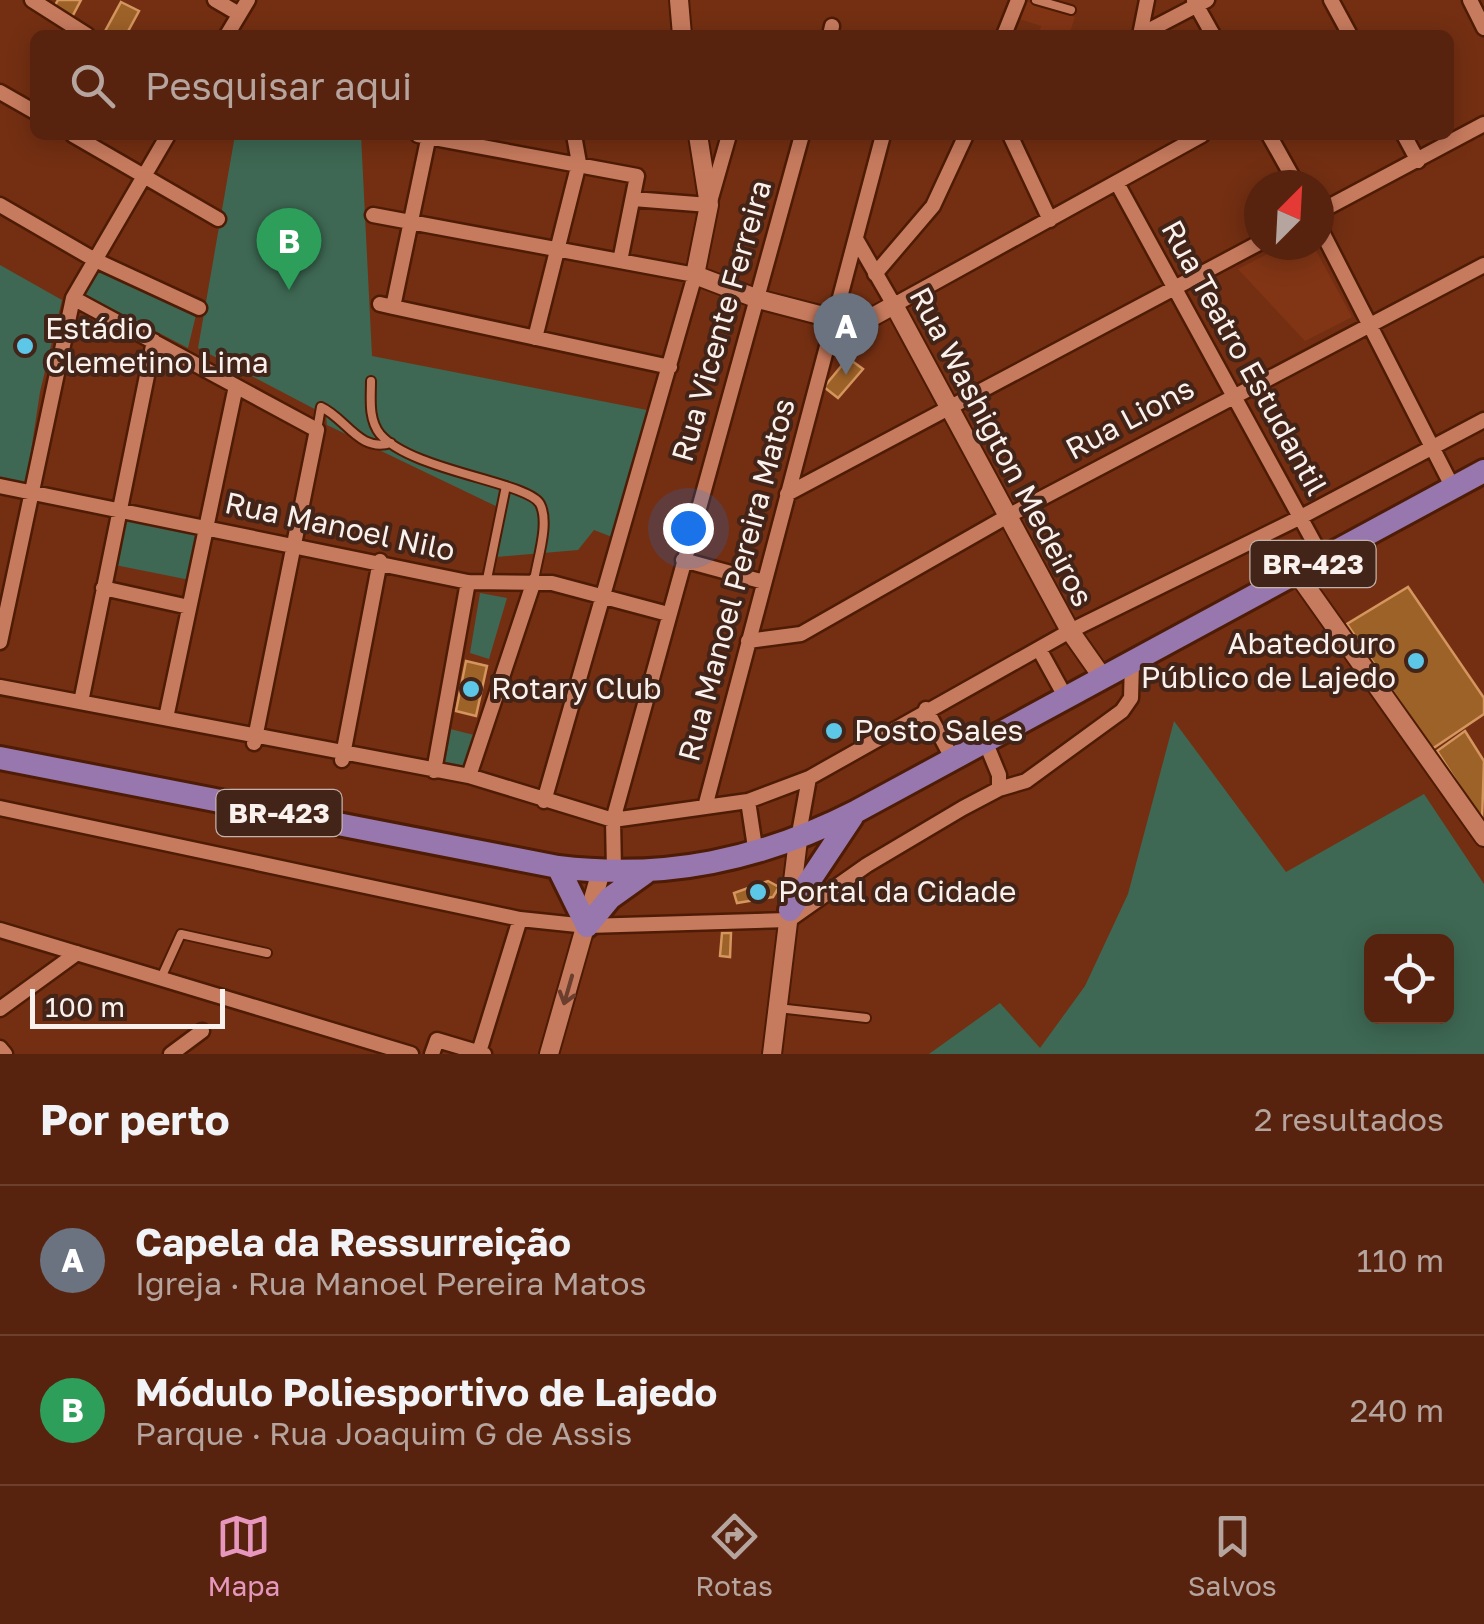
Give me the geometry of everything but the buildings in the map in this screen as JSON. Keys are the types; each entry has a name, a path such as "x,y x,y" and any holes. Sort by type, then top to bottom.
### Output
{"main road":[{"name":"BR-423","path":"0,758 558,867 646,873 756,854 798,840 858,811 1484,470"},
{"path":"790,915 818,862 858,811"},
{"path":"558,867 576,894 587,926"},
{"path":"587,926 610,898 646,873"}],"street":[{"path":"32,0 79,30"},
{"path":"216,0 240,14"},
{"path":"230,30 248,0"},
{"path":"679,0 682,30"},
{"path":"1006,30 1018,0"},
{"path":"1141,30 1147,0"},
{"path":"1331,0 1347,30"},
{"path":"1470,0 1484,28"},
{"path":"1149,30 1199,2 1211,30"},
{"path":"0,92 30,109"},
{"path":"1334,204 1484,124"},
{"path":"82,140 218,219"},
{"path":"0,642 73,298 165,140"},
{"path":"424,140 387,306 670,367"},
{"path":"449,140 638,176 620,261"},
{"path":"520,152 523,140"},
{"path":"535,338 579,163 575,140"},
{"path":"699,140 709,205"},
{"path":"695,275 728,140"},
{"name":"Rua Vicente Ferreira","path":"549,1054 587,926 608,871 613,820 801,140"},
{"name":"Rua Manoel Pereira Matos","path":"704,807 882,140"},
{"path":"875,274 933,206 964,140"},
{"path":"1012,140 1050,220"},
{"path":"373,214 695,275 758,299 858,325 1193,140"},
{"path":"1272,140 1288,170"},
{"path":"1407,140 1418,161"},
{"name":"Rua Teatro Estudantil","path":"1118,184 1322,559"},
{"path":"633,198 709,205"},
{"path":"0,205 94,260 198,308"},
{"name":"Rua Washigton Medeiros","path":"856,240 1006,517 1070,630 1103,678"},
{"path":"786,494 950,411 1244,252"},
{"path":"1334,255 1453,488"},
{"name":"Rua Lions","path":"748,641 801,634 1006,517 1484,265"},
{"name":"Rua Vicente Ferreira","path":"544,802 695,275"},
{"path":"73,298 317,430 290,545 254,740"},
{"path":"81,702 154,341"},
{"path":"166,718 236,386"},
{"path":"0,686 342,758 468,776 613,820 748,802 809,778 1070,630 1300,518 1484,420"},
{"name":"Rua Manoel Nilo","path":"0,486 468,582 534,581 604,595 668,614"},
{"path":"683,560 764,582"},
{"path":"342,758 380,561"},
{"path":"1296,572 1484,837"},
{"path":"468,776 534,581"},
{"path":"434,771 468,582"},
{"path":"103,588 189,607"},
{"path":"1039,649 1066,698"},
{"path":"0,808 520,918 587,926 790,915 999,789 1026,781 1122,711 1135,688 1137,661"},
{"path":"926,709 952,758"},
{"path":"985,741 999,775 999,789"},
{"path":"772,1054 809,778"},
{"path":"748,802 756,854"},
{"path":"432,1054 437,1040 482,1053 520,918"},
{"path":"0,930 411,1054"},
{"path":"0,1009 77,953"},
{"path":"171,1054 202,1031"},
{"path":"0,1048 5,1054"}],"lane":[{"path":"1036,0 1071,10"},
{"path":"371,381 370,412 379,433 390,442 453,472 533,494 542,508 534,581"},
{"path":"317,430 321,407 356,437 380,446 390,442"},
{"path":"486,584 506,486"},
{"path":"161,978 181,934 267,953"},
{"path":"778,1008 866,1018"}],"shaded area":[{"path":"1025,1 1075,17 1071,30 1040,30 1041,26 1019,19"},
{"path":"1256,260 1321,260 1352,317 1305,341 1238,269"}],"green space":[{"path":"234,140 361,140 372,356 652,411 612,537 594,530 578,550 496,557 504,510 327,425 326,415 198,348"},
{"name":"Estádio Clemetino Lima","path":"0,265 62,300 40,392 26,484 0,478"},
{"path":"99,270 196,315 188,348 84,294"},
{"path":"127,516 200,531 190,580 115,565"},
{"path":"480,593 507,598 489,659 470,653"},
{"path":"1174,721 1286,872 1424,794 1484,884 1484,1054 929,1054 1000,1003 1040,1048 1085,986 1128,894"},
{"path":"450,729 474,735 464,768 443,763"}],"place":[{"name":"Módulo Poliesportivo de Lajedo","path":"289,290"},
{"name":"Estádio Clemetino Lima","path":"25,346"},
{"name":"Capela da Ressurreição","path":"846,375"},
{"name":"Abatedouro Público de Lajedo","path":"1416,661"},
{"name":"Rotary Club","path":"471,689"},
{"name":"Posto Sales","path":"834,731"},
{"name":"Portal da Cidade","path":"758,892"}]}
